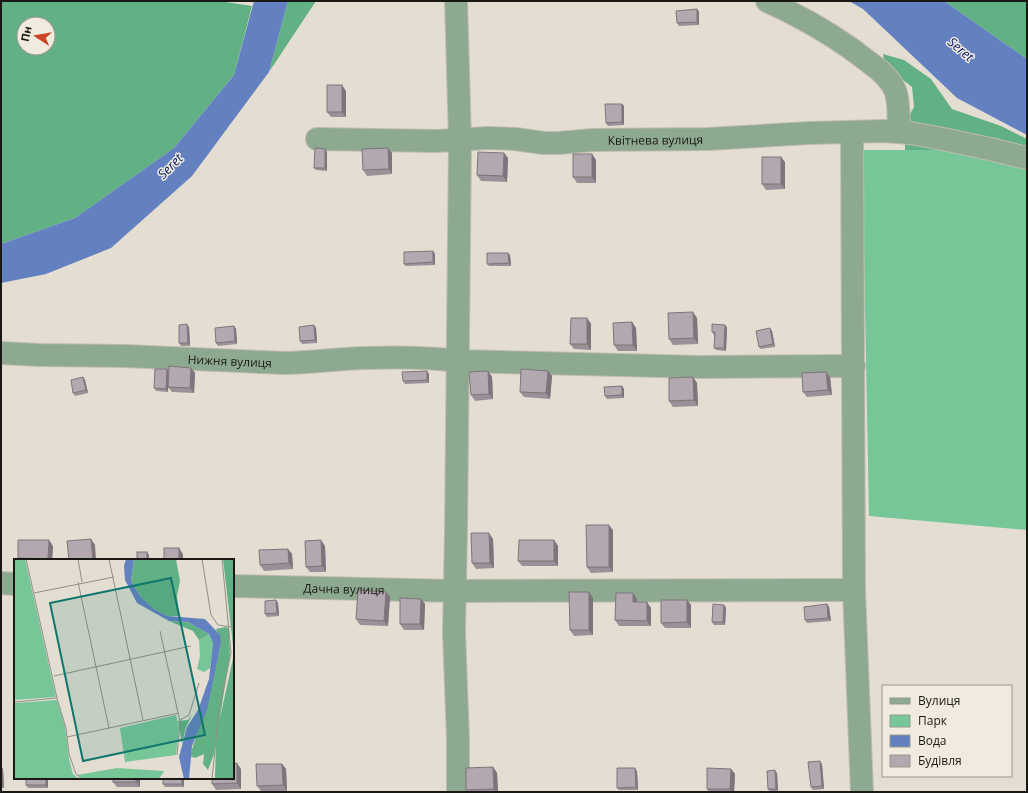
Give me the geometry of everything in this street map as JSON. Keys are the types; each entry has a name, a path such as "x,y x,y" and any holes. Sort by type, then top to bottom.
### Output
{"street":[{"path":"456,1 460,140 456,590 454,632 458,739 458,792"},
{"path":"768,1 825,31 856,51 885,75 890,81 897,95 899,132"},
{"name":"Квітнева вулиця","path":"317,138 436,141 488,138 558,143 593,140 708,139 809,133 883,131 910,133 938,138 1027,158"},
{"path":"852,132 854,590 862,792"},
{"name":"Нижня вулиця","path":"1,353 285,362 385,357 458,361 701,367 854,366"},
{"path":"1,584 14,584"},
{"name":"Дачна вулиця","path":"234,586 456,590 854,590"}],"green space":[{"path":"1,1 219,1 252,6 234,75 174,148 75,218 1,244"},
{"path":"288,1 316,1 269,72"},
{"path":"944,1 1027,1 1027,59"},
{"path":"883,54 904,60 931,79 952,109 1001,126 1027,139 1027,163 951,150 905,150 905,123 914,107 912,87 885,66"},
{"path":"862,150 951,150 1027,169 1027,530 869,516"}],"water":[{"name":"Seret","path":"254,1 288,1 269,72 192,176 111,248 46,274 1,283 1,244 75,218 174,148 234,75"},
{"name":"Seret","path":"849,1 944,1 1027,59 1027,135 957,98 863,9"}],"building":[{"path":"697,9 697,22 677,23 676,11"},
{"path":"327,85 342,85 342,112 327,112"},
{"path":"605,104 622,104 622,122 606,123"},
{"path":"315,148 325,149 325,168 314,168"},
{"path":"388,148 389,169 363,170 362,149"},
{"path":"478,152 504,153 503,176 477,175"},
{"path":"573,154 592,154 592,177 573,177"},
{"path":"762,157 781,157 781,184 762,184"},
{"path":"433,251 433,262 404,264 404,252"},
{"path":"487,253 508,253 509,263 487,264"},
{"path":"693,312 694,338 669,339 668,313"},
{"path":"571,318 587,318 587,344 570,344"},
{"path":"632,322 633,345 614,345 613,323"},
{"path":"187,324 188,343 179,343 179,325"},
{"path":"712,324 725,325 724,348 714,348 715,332 712,332"},
{"path":"314,325 315,340 300,341 299,327"},
{"path":"234,326 235,341 216,343 215,328"},
{"path":"770,328 773,344 759,347 756,331"},
{"path":"169,366 191,368 190,388 168,387"},
{"path":"155,369 167,369 166,389 154,388"},
{"path":"521,369 548,371 546,393 520,392"},
{"path":"427,371 427,380 403,381 402,372"},
{"path":"488,371 489,394 471,395 469,372"},
{"path":"826,372 828,390 803,392 802,373"},
{"path":"83,377 86,390 73,393 71,380"},
{"path":"693,377 694,400 669,401 669,378"},
{"path":"622,386 622,395 605,396 604,387"},
{"path":"586,525 609,525 609,567 587,567"},
{"path":"471,533 489,533 490,563 472,563"},
{"path":"91,539 93,559 69,559 67,541"},
{"path":"18,540 49,540 48,559 18,558"},
{"path":"321,540 322,566 306,567 305,541"},
{"path":"519,540 554,540 554,561 518,561"},
{"path":"164,548 179,548 179,559 164,559"},
{"path":"288,549 289,563 260,565 259,550"},
{"path":"137,552 147,552 147,559 137,559"},
{"path":"358,590 386,592 384,621 356,619"},
{"path":"569,592 589,592 589,630 570,630"},
{"path":"616,593 633,593 633,602 647,602 647,621 615,620"},
{"path":"400,598 421,599 420,624 400,624"},
{"path":"276,600 277,613 265,614 265,601"},
{"path":"661,600 687,600 687,622 661,623"},
{"path":"713,604 724,605 723,622 712,622"},
{"path":"827,604 828,618 805,620 804,607"},
{"path":"820,761 822,786 811,787 808,762"},
{"path":"237,763 237,783 212,784 212,779 234,779 234,764"},
{"path":"256,764 282,764 283,785 257,786"},
{"path":"493,767 494,789 466,790 466,768"},
{"path":"617,768 635,768 636,787 617,788"},
{"path":"707,768 731,769 730,789 707,789"},
{"path":"775,770 776,789 768,789 767,771"},
{"path":"26,779 46,779 46,785 26,785"},
{"path":"113,779 136,779 136,782 113,782"},
{"path":"163,779 182,779 182,784 163,784"}]}
